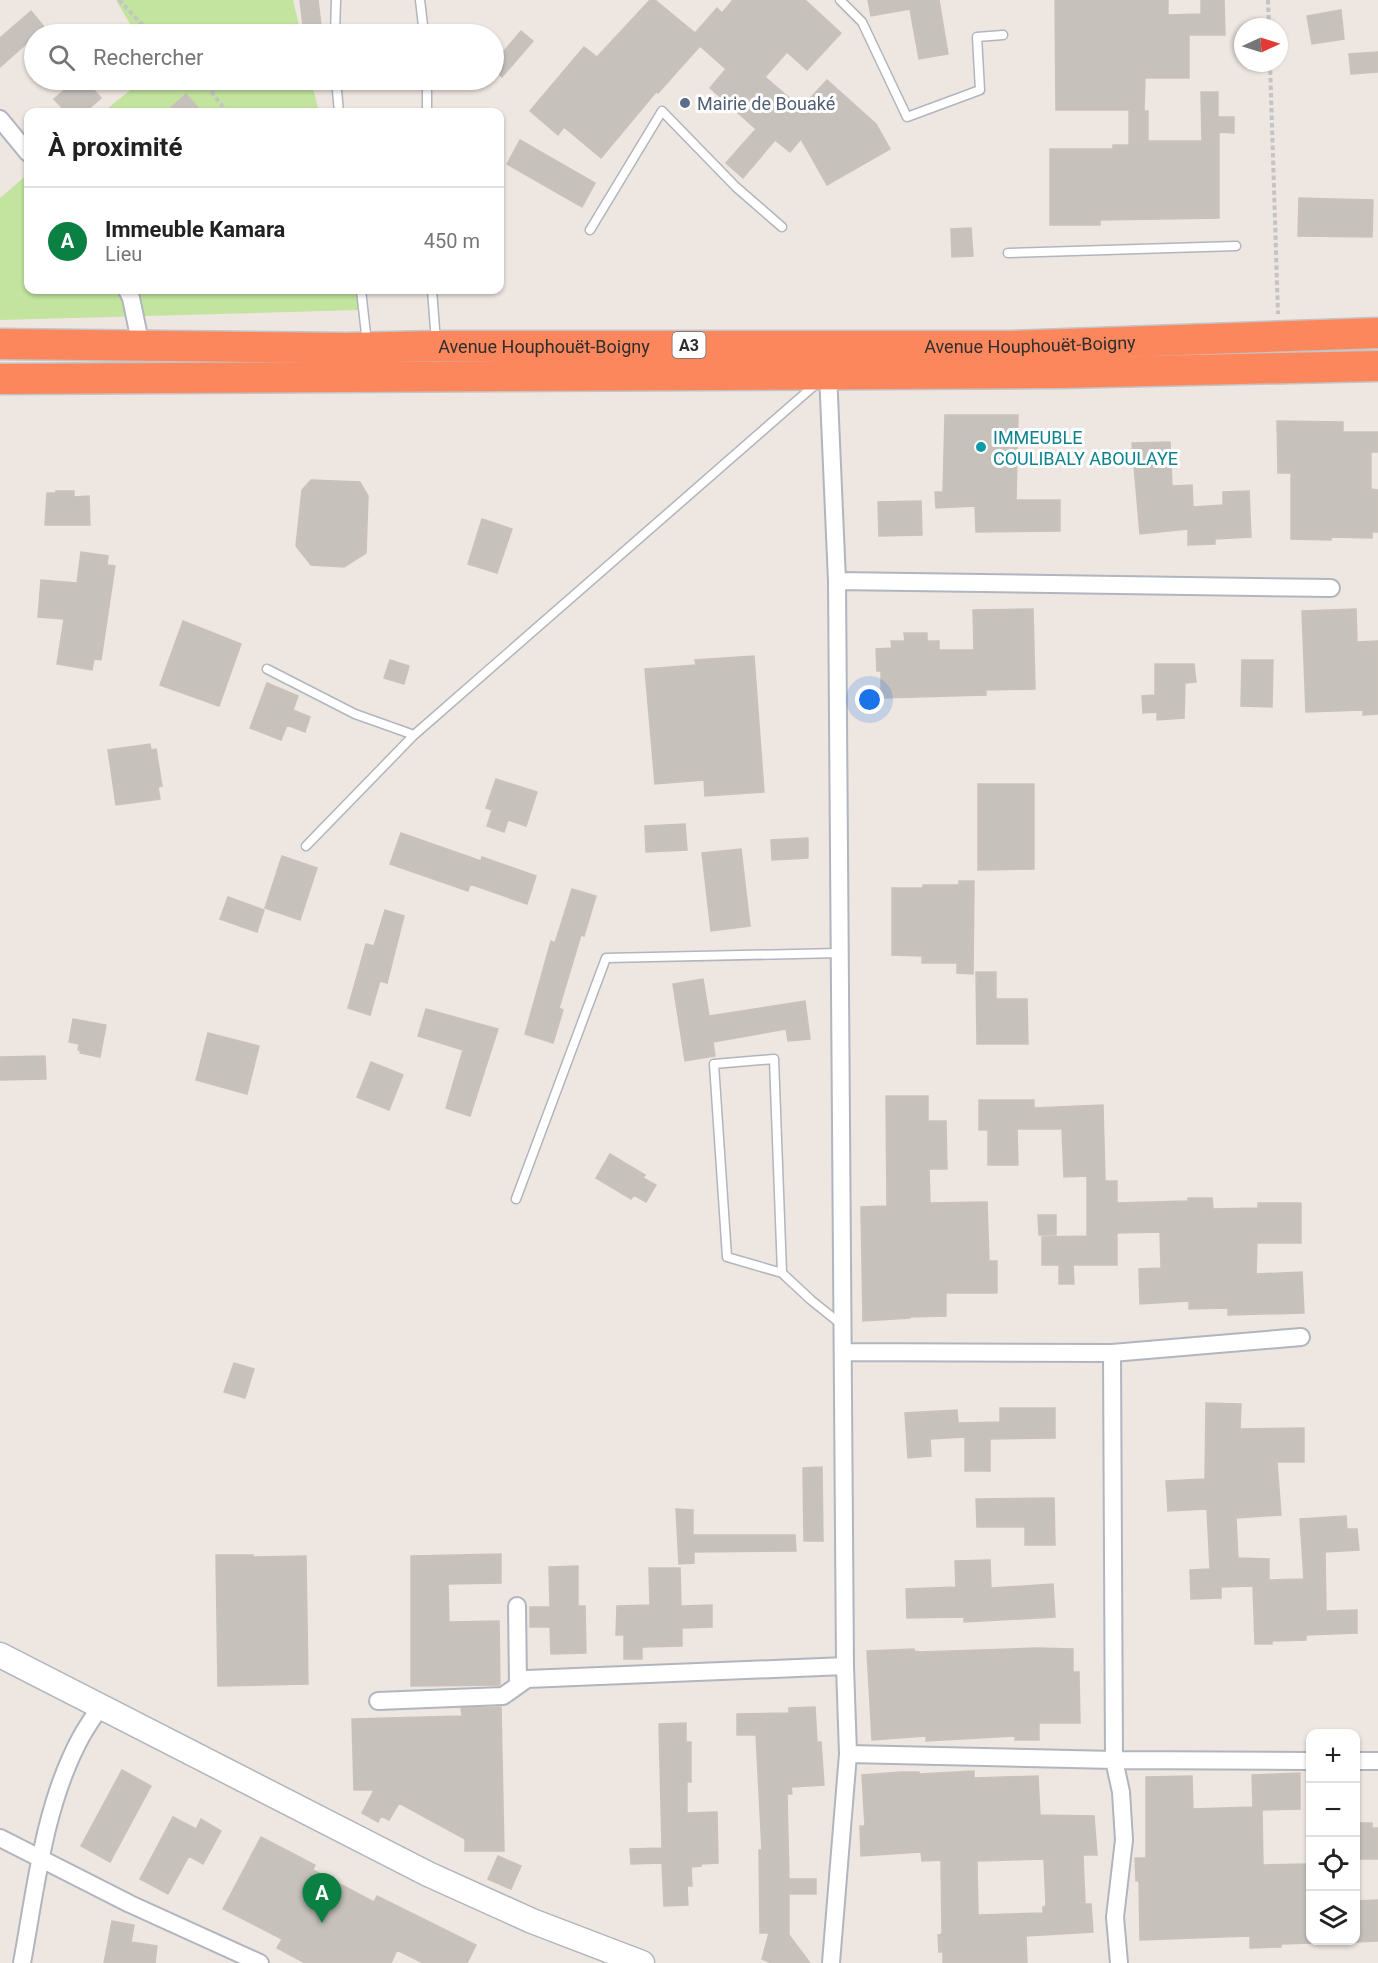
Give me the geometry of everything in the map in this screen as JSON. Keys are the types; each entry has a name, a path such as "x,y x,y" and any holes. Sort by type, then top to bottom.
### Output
{"highway":[{"name":"Avenue Houphouët-Boigny","path":"0,344 368,348 436,345 1010,346 1378,333"},
{"name":"Avenue Houphouët-Boigny","path":"0,378 1048,373 1378,366"}],"main road":[{"path":"0,1655 428,1874 532,1921 633,1962"}],"street":[{"path":"0,119 24,148"},
{"path":"129,294 141,345 143,378"},
{"path":"828,373 837,581 845,1666 848,1754 831,1963"},
{"path":"837,581 1331,588"},
{"path":"843,1352 1112,1353 1301,1337"},
{"path":"1112,1353 1114,1760 1121,1792 1124,1840 1115,1917 1119,1963"},
{"path":"517,1606 518,1685"},
{"path":"378,1701 503,1696 527,1679 845,1666"},
{"path":"22,1963 41,1859 63,1776 81,1736 101,1706"},
{"path":"848,1754 1114,1760 1306,1761"},
{"path":"1360,1761 1378,1761"},
{"path":"0,1838 130,1904 260,1963"}],"lane":[{"path":"335,24 336,0"},
{"path":"420,0 422,24"},
{"path":"840,0 862,22 907,117 980,90 977,37 1003,35"},
{"path":"337,90 339,108"},
{"path":"427,90 428,108"},
{"path":"590,230 662,111 736,187 782,227"},
{"path":"1008,253 1236,246"},
{"path":"361,294 368,348"},
{"path":"432,294 436,345"},
{"path":"306,846 414,735 828,373"},
{"path":"267,669 355,714 414,735"},
{"path":"516,1199 606,958 840,952"},
{"path":"782,1273 774,1059 714,1064 727,1257 782,1273 810,1300 842,1325"}],"path":[{"path":"119,0 142,24"},
{"path":"1268,0 1269,18"},
{"path":"1270,72 1279,336"},
{"path":"210,90 224,108"}],"green space":[{"path":"116,0 293,0 299,24 130,24"},
{"path":"130,90 314,90 318,108 108,108"},
{"path":"24,177 24,294 358,294 360,310 0,320 0,198"}],"building":[{"path":"300,0 318,0 321,24 303,24"},
{"path":"650,0 655,0 695,33 717,8 722,13 733,0 805,0 841,33 807,70 787,52 765,77 801,108 827,80 876,124 890,149 827,185 801,139 790,152 775,140 743,178 726,163 756,129 710,88 726,69 700,46 658,93 656,92 601,158 564,127 558,135 530,111 584,47 597,57"},
{"path":"868,0 939,0 948,54 919,59 910,9 871,16"},
{"path":"1055,0 1168,0 1168,15 1201,14 1201,0 1224,0 1225,35 1189,35 1189,78 1145,78 1144,111 1148,111 1148,141 1202,141 1201,92 1218,92 1218,117 1234,117 1234,133 1219,132 1219,218 1100,220 1100,225 1050,225 1050,149 1113,149 1113,145 1129,145 1129,110 1056,110"},
{"path":"1341,10 1344,39 1312,44 1307,16"},
{"path":"31,11 42,24 24,24 24,46 0,67 0,38"},
{"path":"521,31 533,41 504,75 504,51"},
{"path":"1378,52 1378,72 1351,74 1349,54"},
{"path":"64,90 94,90 101,98 90,108 62,108 54,99"},
{"path":"186,94 198,108 170,108"},
{"path":"520,140 595,183 582,207 507,164"},
{"path":"1299,198 1373,200 1372,237 1298,236"},
{"path":"971,228 973,256 952,257 951,229"},
{"path":"945,415 1018,415 1016,500 1060,500 1060,531 976,532 975,506 936,508 935,492 943,492"},
{"path":"1277,421 1343,422 1343,432 1378,432 1378,452 1371,452 1371,489 1378,490 1378,532 1372,532 1372,538 1291,539 1291,473 1278,473"},
{"path":"1170,442 1172,486 1192,485 1193,507 1223,505 1223,492 1249,491 1251,537 1215,539 1215,544 1188,545 1188,529 1140,534 1132,443"},
{"path":"311,480 360,482 368,496 366,553 344,567 311,565 296,546 302,490"},
{"path":"56,491 74,491 74,497 89,496 90,525 45,525 47,493 56,493"},
{"path":"921,501 922,535 879,536 878,502"},
{"path":"482,519 512,529 497,573 468,564"},
{"path":"81,552 108,556 107,565 115,566 101,660 94,659 92,670 57,664 64,619 38,617 41,580 77,583"},
{"path":"1033,609 1035,689 986,690 986,695 881,698 881,671 877,671 876,649 892,648 891,641 905,641 904,633 927,633 927,641 939,641 939,650 974,650 973,610"},
{"path":"1356,609 1357,642 1378,641 1378,714 1363,715 1363,710 1306,712 1302,611"},
{"path":"183,621 241,644 219,706 160,685"},
{"path":"754,656 764,792 705,796 704,780 655,784 645,669 696,665 695,660"},
{"path":"390,660 409,666 404,684 384,678"},
{"path":"1242,660 1273,660 1272,707 1241,706"},
{"path":"1155,664 1194,664 1196,682 1185,683 1184,718 1157,720 1157,712 1143,713 1142,696 1155,695"},
{"path":"267,683 298,696 293,710 310,717 305,732 287,725 281,740 250,728"},
{"path":"150,744 151,750 156,749 162,786 158,787 160,799 116,805 108,750"},
{"path":"496,779 537,792 526,826 508,820 504,832 487,826 492,810 486,808"},
{"path":"978,784 1034,784 1034,869 978,870"},
{"path":"685,824 687,850 646,852 645,826"},
{"path":"401,833 481,861 482,857 536,876 527,904 470,884 468,891 390,864"},
{"path":"808,838 808,858 772,860 771,840"},
{"path":"741,849 750,926 711,931 702,853"},
{"path":"282,856 317,868 300,920 265,908"},
{"path":"959,881 974,881 973,974 957,973 957,963 922,963 922,956 892,955 892,888 959,885"},
{"path":"572,889 596,896 584,936 581,935 559,1008 563,1010 553,1043 525,1034 551,941 555,943"},
{"path":"228,897 264,910 257,932 220,919"},
{"path":"385,910 404,916 387,983 380,981 370,1015 348,1008 366,944 374,946"},
{"path":"976,972 996,972 996,999 1027,999 1028,1044 977,1044"},
{"path":"703,979 709,1016 805,1001 810,1039 788,1041 786,1029 713,1042 715,1056 685,1061 673,984"},
{"path":"426,1009 498,1029 470,1116 446,1108 463,1050 418,1036"},
{"path":"73,1019 106,1025 100,1057 80,1053 79,1044 69,1042"},
{"path":"208,1033 259,1046 247,1094 196,1080"},
{"path":"45,1056 46,1079 0,1080 0,1057"},
{"path":"371,1062 403,1075 389,1110 357,1097"},
{"path":"886,1096 928,1096 928,1121 946,1121 947,1169 929,1169 930,1203 987,1202 989,1261 997,1261 997,1293 946,1293 946,1316 863,1321 861,1207 887,1206"},
{"path":"979,1100 1034,1100 1034,1108 1103,1105 1105,1181 1117,1181 1117,1203 1212,1198 1213,1209 1258,1208 1258,1203 1301,1203 1301,1243 1257,1243 1256,1274 1302,1272 1304,1313 1228,1315 1228,1308 1189,1309 1189,1301 1140,1304 1139,1269 1161,1268 1160,1232 1117,1233 1117,1265 1073,1265 1074,1284 1059,1284 1059,1265 1042,1265 1042,1237 1087,1236 1087,1176 1064,1177 1062,1129 1017,1129 1018,1165 988,1165 988,1130 979,1130"},
{"path":"610,1154 645,1175 643,1178 656,1185 646,1202 634,1195 631,1199 596,1178"},
{"path":"1038,1215 1056,1215 1056,1235 1039,1235"},
{"path":"234,1363 254,1369 245,1398 224,1392"},
{"path":"1206,1403 1241,1404 1240,1429 1304,1428 1304,1462 1277,1462 1281,1515 1236,1518 1238,1558 1269,1559 1269,1580 1304,1579 1300,1519 1346,1516 1347,1529 1357,1529 1359,1550 1325,1552 1326,1611 1357,1610 1357,1633 1306,1635 1306,1640 1255,1644 1253,1586 1221,1587 1221,1598 1191,1599 1190,1570 1210,1569 1207,1509 1168,1511 1166,1481 1205,1479"},
{"path":"1000,1408 1055,1408 1055,1438 990,1439 990,1471 965,1471 965,1437 930,1439 931,1456 908,1458 905,1413 957,1410 958,1423 1000,1422"},
{"path":"822,1467 823,1541 804,1541 803,1468"},
{"path":"1054,1498 1055,1545 1025,1545 1025,1527 977,1527 976,1499"},
{"path":"676,1509 693,1510 693,1535 795,1535 796,1551 694,1552 694,1563 679,1564"},
{"path":"501,1554 501,1583 448,1584 449,1622 499,1621 500,1685 411,1686 411,1556"},
{"path":"216,1555 306,1556 308,1684 218,1686"},
{"path":"990,1560 991,1588 1053,1584 1055,1617 964,1622 964,1617 907,1618 906,1589 956,1587 955,1561"},
{"path":"578,1566 578,1606 585,1606 586,1653 551,1654 550,1627 530,1627 530,1607 550,1607 549,1567"},
{"path":"649,1568 680,1568 681,1606 712,1605 712,1627 682,1628 682,1646 642,1647 642,1659 624,1659 624,1635 616,1635 617,1606 650,1605"},
{"path":"914,1649 920,1652 1073,1649 1073,1672 1079,1672 1080,1723 1039,1723 1039,1740 1015,1740 1015,1736 926,1741 926,1736 872,1740 867,1651"},
{"path":"501,1707 504,1851 465,1851 465,1839 399,1803 389,1820 381,1816 378,1822 362,1813 374,1790 354,1790 352,1719 462,1716 461,1708"},
{"path":"815,1707 817,1742 821,1742 824,1785 791,1787 792,1794 787,1794 789,1879 816,1879 816,1894 789,1894 789,1935 810,1963 771,1963 762,1959 769,1933 760,1933 759,1850 762,1850 756,1735 737,1735 737,1714 789,1713 789,1708"},
{"path":"686,1723 686,1742 691,1742 691,1782 687,1782 687,1813 717,1812 718,1863 691,1867 692,1886 687,1886 688,1905 664,1906 662,1863 631,1864 630,1849 662,1848 659,1724"},
{"path":"122,1770 151,1786 110,1862 81,1846"},
{"path":"974,1771 974,1778 1038,1776 1040,1815 1094,1816 1097,1855 1083,1855 1085,1904 1091,1904 1093,1932 1026,1936 1027,1963 943,1963 943,1952 939,1952 938,1935 942,1934 941,1860 922,1861 921,1852 861,1856 860,1826 865,1826 862,1775 901,1772 919,1772 919,1774","holes":["1044,1859 1046,1906 1043,1907 1043,1913 978,1915 977,1861"]},
{"path":"1300,1773 1300,1809 1262,1810 1263,1865 1306,1864 1306,1943 1250,1948 1250,1936 1140,1940 1139,1881 1136,1881 1135,1858 1146,1858 1146,1777 1192,1776 1193,1809 1253,1807 1252,1775"},
{"path":"173,1817 196,1829 201,1819 221,1831 203,1864 189,1856 168,1894 140,1879"},
{"path":"1360,1823 1372,1823 1372,1828 1378,1828 1378,1859 1360,1859"},
{"path":"261,1837 315,1865 313,1870 374,1902 377,1896 476,1945 467,1963 423,1963 397,1950 391,1963 305,1963 277,1948 282,1939 223,1909"},
{"path":"498,1856 521,1866 511,1889 488,1879"},
{"path":"1378,1900 1378,1941 1360,1942 1360,1901"},
{"path":"112,1921 134,1925 131,1942 157,1946 155,1963 104,1963"}],"place":[{"name":"Mairie de Bouaké","path":"685,103"},
{"name":"IMMEUBLE COULIBALY ABOULAYE","path":"981,447"},
{"name":"Immeuble Kamara","path":"322,1923"}]}
